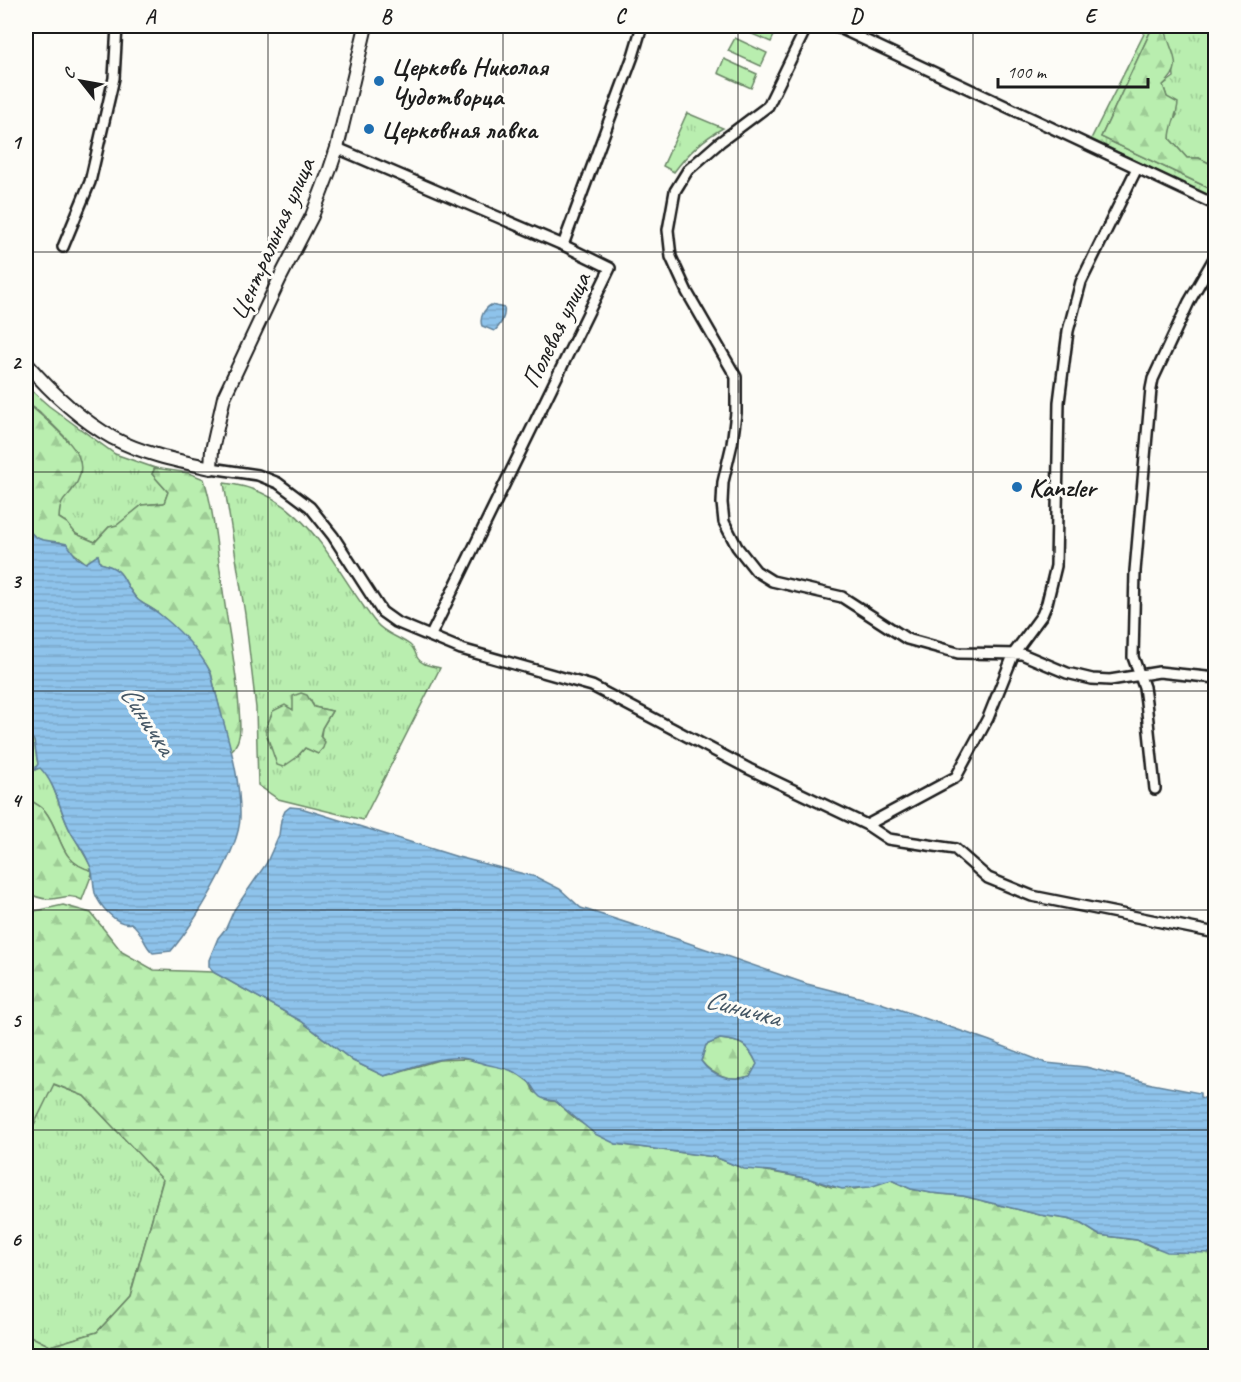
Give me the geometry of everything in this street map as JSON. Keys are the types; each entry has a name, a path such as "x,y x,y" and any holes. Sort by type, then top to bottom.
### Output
{"street":[{"path":"63,246 90,182 114,78 117,26"},
{"name":"Центральная улица","path":"211,468 212,450 224,397 312,216 337,148 366,26"},
{"name":"Полевая улица","path":"431,635 610,268 563,246 642,26"},
{"path":"807,26 768,106 720,142 688,170 675,191 668,230 671,257 687,292 736,377 735,423 723,482 724,522 747,561 756,571 772,581 842,597 907,639 958,653 1022,654 1067,673 1110,680 1159,672 1215,678"},
{"path":"835,26 1215,205"},
{"path":"337,148 563,246"},
{"path":"867,825 956,777 988,718 1014,653 1042,615 1051,591 1056,566 1059,402 1068,331 1077,296 1087,270 1137,168"},
{"path":"1155,789 1146,702 1134,657 1135,570 1151,389 1153,379 1215,255"},
{"path":"26,363 62,399 89,422 114,438 165,458 258,475 278,483 295,494 310,507 333,536 382,612 396,622 461,649 592,686 749,769 867,825 888,839 955,849 988,878 1032,896 1215,933"}],"green space":[{"path":"739,26 770,26 777,29 771,42 738,28"},
{"path":"1148,26 1153,26 1101,137 1215,191 1215,199 1091,139"},
{"path":"1153,26 1165,26 1174,57 1174,71 1163,85 1167,97 1178,103 1170,139 1187,158 1199,158 1215,166 1215,191 1101,137"},
{"path":"1165,26 1215,26 1215,166 1199,158 1187,158 1170,139 1170,127 1177,115 1163,85 1174,77 1172,50 1166,39"},
{"path":"735,38 767,53 761,66 728,51"},
{"path":"724,59 757,74 751,88 718,73"},
{"path":"687,113 723,128 696,147 674,172 663,166"},
{"path":"26,386 49,406 115,454 155,468 152,474 168,492 164,503 142,505 117,526 109,527 95,542 76,534 67,523 59,518 60,504 75,485 68,440 39,411 26,403"},
{"path":"26,403 67,440 80,460 79,477 62,503 59,518 67,523 76,534 95,542 109,527 117,525 142,505 164,503 168,492 152,474 155,468 189,473 204,479 213,520 238,694 240,728 236,744 230,752 211,673 187,641 156,611 138,600 120,573 100,563 98,555 86,563 60,542 41,541 26,527"},
{"path":"224,483 253,489 277,501 297,516 330,556 376,623 411,646 421,662 440,668 363,820 278,799 258,785 256,708 245,614","holes":["311,700 314,707 332,711 322,728 319,753 305,748 296,758 293,710"]},
{"path":"301,693 307,695 314,707 332,711 320,736 325,742 318,754 305,748 283,767 277,765 265,730 273,711 285,705 293,710 293,696"},
{"path":"26,730 34,741 38,764 35,770 40,767 46,774 68,826 93,871 73,861 62,846 45,811 26,797"},
{"path":"26,797 45,811 62,846 73,861 93,871 82,900 69,897 43,898 26,892"},
{"path":"63,905 91,913 122,952 154,970 213,972 301,1021 353,1061 384,1076 439,1060 466,1059 507,1068 518,1074 530,1083 534,1092 550,1101 555,1101 578,1121 616,1144 715,1157 734,1165 810,1179 831,1187 855,1189 891,1180 911,1189 963,1196 1040,1215 1067,1219 1080,1223 1099,1235 1137,1240 1155,1248 1215,1253 1215,1356 26,1356 26,1334 50,1346 97,1332 130,1296 163,1180 84,1096 54,1084 26,1141 26,913"},
{"path":"720,1039 739,1043 747,1048 757,1064 750,1077 729,1079 711,1071 701,1061 706,1045"},
{"path":"53,1084 84,1096 163,1179 130,1296 97,1332 50,1346 26,1334 26,1141"}],"water":[{"path":"491,305 504,308 502,321 494,331 482,326 481,323 483,314"},
{"name":"Синичка","path":"26,527 40,539 67,544 77,558 86,563 98,555 100,563 116,569 132,594 173,625 194,648 211,673 234,762 239,799 238,831 214,887 171,951 153,953 135,926 131,923 120,922 104,909 95,893 90,866 85,854 68,826 51,783 40,768 34,770 38,764 34,741 26,730"},
{"name":"Синичка","path":"290,807 301,808 458,857 536,877 560,889 581,908 807,984 878,1002 1046,1063 1086,1067 1152,1084 1200,1093 1200,1097 1215,1101 1215,1253 1167,1252 1137,1240 1099,1235 1080,1223 1067,1219 1040,1215 963,1196 911,1189 891,1180 870,1187 842,1189 810,1179 770,1171 744,1169 715,1157 616,1144 595,1134 555,1101 542,1098 520,1075 507,1069 465,1059 432,1061 384,1076 353,1061 301,1021 213,972 209,966 209,960 218,938 226,928 234,910 266,864 279,835 285,811","holes":["720,1039 743,1045 754,1057 757,1064 750,1077 743,1079 722,1077 705,1067 701,1061 706,1045"]}],"place":[{"name":"Церковь Николая Чудотворца","path":"379,81"},
{"name":"Церковная лавка","path":"369,129"},
{"name":"Kanzler","path":"1017,487"}]}
